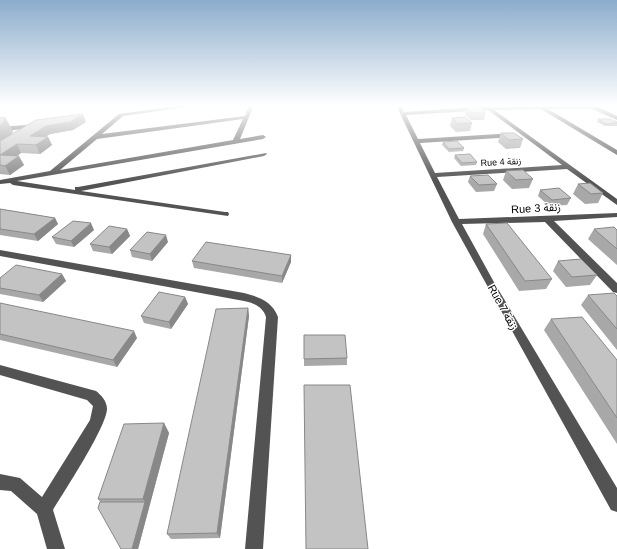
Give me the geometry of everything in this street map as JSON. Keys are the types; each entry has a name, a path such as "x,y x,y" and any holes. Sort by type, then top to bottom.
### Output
{"street":[{"path":"1,147 26,131"},
{"path":"51,173 103,131"},
{"path":"95,137 141,131"},
{"path":"236,141 241,131"},
{"name":"Rue 7 زنقة","path":"411,131 456,222 528,352 617,504"},
{"path":"520,131 617,203"},
{"path":"580,131 617,153"},
{"path":"416,141 525,134"},
{"path":"1,181 263,137"},
{"path":"70,191 264,154"},
{"name":"Rue 4 زنقة","path":"434,175 569,167"},
{"path":"1,181 225,214"},
{"name":"Rue 3 زنقة","path":"456,222 617,215"},
{"path":"547,219 617,289"},
{"path":"0,254 244,297 268,306 271,310 272,316 254,549"},
{"path":"0,370 91,395 100,403 96,423 44,508"},
{"path":"0,482 14,484 44,508 56,549"}],"building":[{"path":"18,131 39,131 30,136 48,137 36,145 17,144 0,155 0,141"},
{"path":"501,133 514,133 523,139 509,140"},
{"path":"457,141 464,148 449,149 443,142"},
{"path":"470,154 477,162 462,163 455,155"},
{"path":"0,155 19,156 5,166 0,165"},
{"path":"523,170 533,179 516,180 506,171"},
{"path":"488,175 497,184 479,185 470,176"},
{"path":"590,183 603,193 591,194 578,184"},
{"path":"559,188 571,198 552,200 540,190"},
{"path":"0,209 55,218 34,234 0,229"},
{"path":"73,221 91,223 71,241 52,237"},
{"path":"507,223 552,279 525,281 486,224"},
{"path":"109,226 127,229 109,247 90,244"},
{"path":"614,227 617,230 617,249 594,229"},
{"path":"147,232 166,235 150,254 130,250"},
{"path":"206,242 291,255 282,276 192,261"},
{"path":"581,259 597,275 572,277 558,261"},
{"path":"16,265 62,274 39,295 0,288 0,278"},
{"path":"159,292 185,297 169,322 141,316"},
{"path":"614,293 617,296 617,329 588,295"},
{"path":"0,303 134,331 113,360 0,334"},
{"path":"248,308 217,533 167,534 216,309"},
{"path":"582,317 617,360 617,418 551,319"},
{"path":"304,335 345,335 347,358 304,359"},
{"path":"304,385 350,385 368,549 306,549"},
{"path":"164,423 143,499 98,499 124,424"},
{"path":"100,502 145,502 132,549 121,549 98,508"}]}
